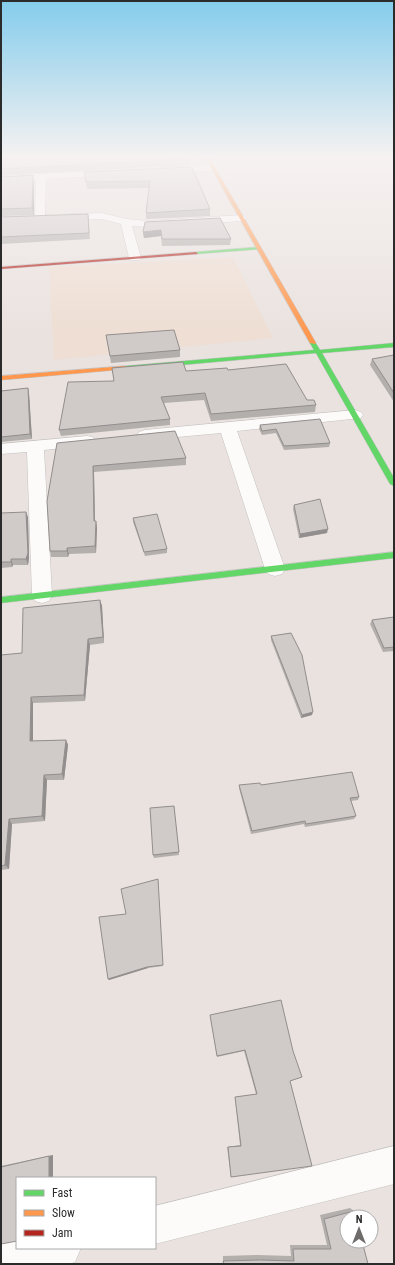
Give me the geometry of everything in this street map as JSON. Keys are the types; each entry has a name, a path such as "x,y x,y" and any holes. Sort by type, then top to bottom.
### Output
{"street":[{"path":"1,220 101,216"},
{"path":"102,216 126,222 148,224 242,218 394,484"},
{"path":"126,222 135,258"},
{"path":"1,268 259,248"},
{"path":"1,378 318,350 394,345"},
{"path":"127,437 227,426 355,415"},
{"path":"227,426 275,569"},
{"path":"1,450 104,439"},
{"path":"35,446 42,595"},
{"path":"1,600 394,555"},
{"path":"156,1224 394,1165"},
{"path":"1,1263 57,1249"}],"shaded area":[{"path":"233,257 273,338 54,360 49,267"}],"building":[{"path":"88,216 89,233 1,237 1,217"},
{"path":"220,218 231,239 162,239 161,230 143,232 145,222"},
{"path":"174,330 180,350 110,356 106,335"},
{"path":"394,355 394,393 372,359"},
{"path":"183,362 186,371 227,368 228,370 286,364 307,400 314,400 316,405 211,414 205,393 161,397 170,419 59,430 68,382 114,381 112,368"},
{"path":"28,388 30,434 1,437 1,391"},
{"path":"320,419 330,443 284,446 276,429 262,431 260,425"},
{"path":"175,431 186,458 93,466 94,521 96,521 95,546 67,548 67,551 50,551 47,501 57,443"},
{"path":"320,499 328,529 300,534 294,505"},
{"path":"26,512 28,553 26,559 11,559 11,562 1,562 1,513"},
{"path":"157,514 167,549 144,552 133,518"},
{"path":"100,600 103,637 88,639 84,695 31,697 30,741 66,740 62,774 44,775 42,816 9,819 5,865 1,866 1,655 22,653 23,608"},
{"path":"394,617 394,647 384,648 372,620"},
{"path":"291,633 302,655 313,712 302,715 271,636"},
{"path":"352,772 359,797 350,798 356,816 306,824 305,821 252,831 239,785 260,783 261,785"},
{"path":"174,806 179,852 153,855 150,808"},
{"path":"158,879 163,965 147,967 108,979 99,917 126,914 121,889"},
{"path":"281,1000 293,1051 302,1077 290,1081 312,1166 231,1177 228,1147 241,1146 235,1097 257,1094 245,1050 217,1056 210,1015"},
{"path":"49,1156 49,1177 16,1177 16,1241 1,1244 1,1167"},
{"path":"339,1215 339,1249 364,1249 368,1264 224,1264 223,1261 294,1261 293,1249 331,1249 324,1219"}],"traffic: fast":[{"path":"196,253 259,248"},
{"path":"313,343 394,484"},
{"path":"125,368 394,345"},
{"path":"1,600 394,555"}],"traffic: slow":[{"path":"241,216 313,343"},
{"path":"1,378 125,368"}],"traffic: jam":[{"path":"1,268 196,253"}]}
